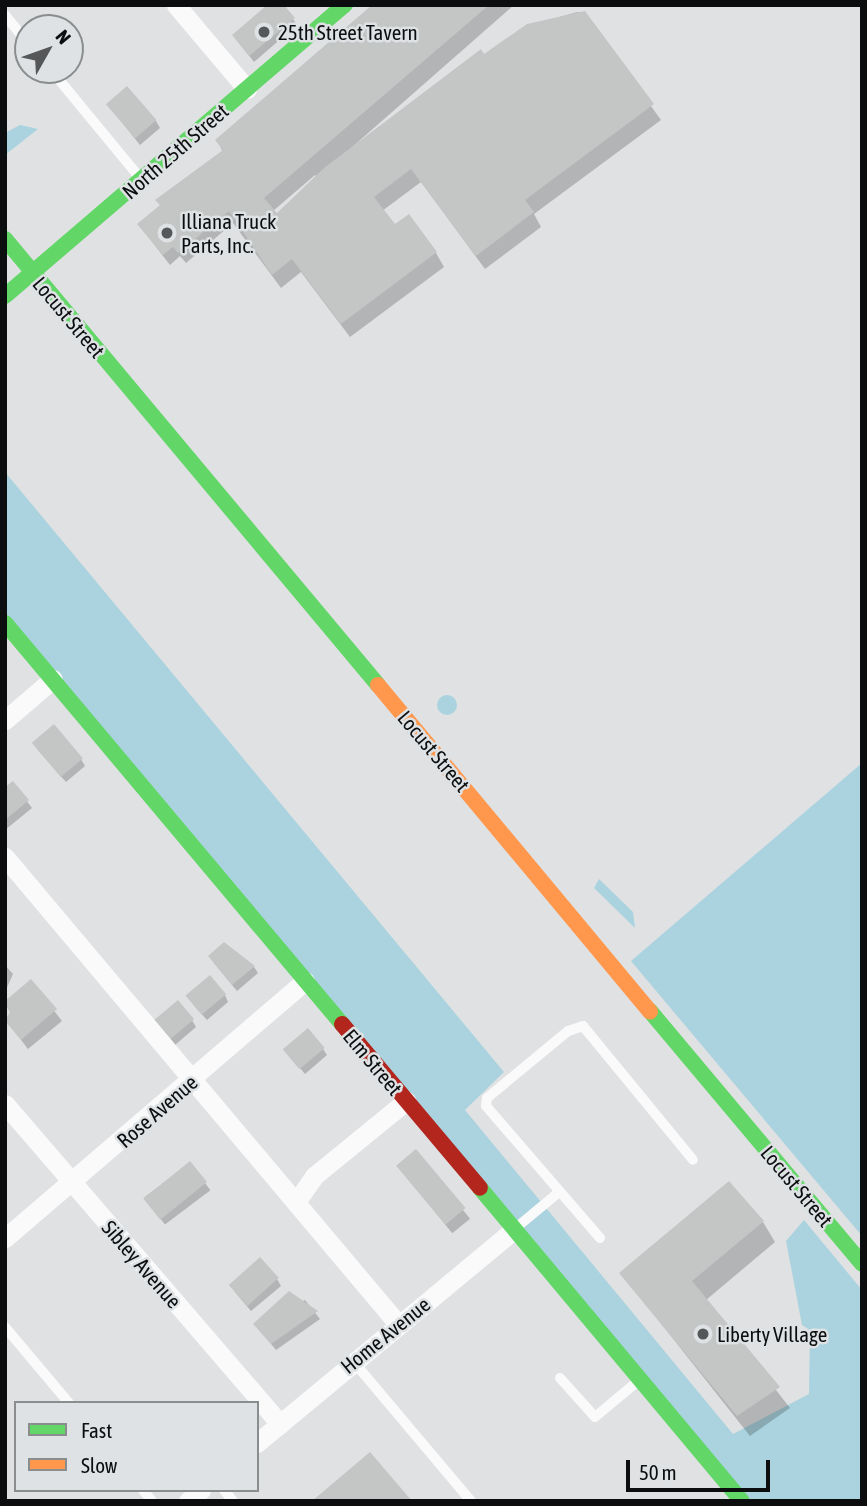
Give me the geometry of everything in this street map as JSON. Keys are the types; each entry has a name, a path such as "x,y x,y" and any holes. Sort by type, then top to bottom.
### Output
{"street":[{"path":"176,5 247,89"},
{"name":"North 25th Street","path":"5,296 345,5"},
{"name":"Locust Street","path":"5,239 862,1264"},
{"name":"Elm Street","path":"5,623 742,1501"},
{"path":"5,720 53,679"},
{"path":"5,857 398,1324"},
{"name":"Rose Avenue","path":"5,1238 73,1184 305,981"},
{"path":"296,1202 314,1176 406,1101"},
{"name":"Sibley Avenue","path":"5,1104 280,1424"},
{"name":"Home Avenue","path":"259,1441 353,1360 514,1230"}],"lane":[{"path":"63,84 141,179"},
{"path":"600,1238 486,1105 568,1031 583,1026 693,1160"},
{"path":"514,1230 559,1192"},
{"path":"5,1327 67,1401"},
{"path":"353,1360 471,1501"},
{"path":"560,1378 595,1417 640,1379"}],"shaded area":[{"path":"20,125 38,129 5,155 5,133"},
{"path":"5,472 504,1072 465,1110 733,1434 809,1394 810,1330 802,1325 786,1241 804,1220 862,1290 862,1501 742,1501 5,623"},
{"path":"447,695 454,698 457,705 454,712 447,715 440,712 437,705 440,698"},
{"path":"862,763 862,1236 631,961"},
{"path":"599,879 633,912 635,928 594,888"}],"building":[{"path":"267,5 284,5 295,18 249,56 232,35"},
{"path":"372,5 489,5 264,198 277,213 324,168 481,49 484,54 527,24 585,11 654,104 525,200 534,212 476,256 411,169 374,197 395,224 409,214 437,252 341,324 292,259 272,275 229,211 178,253 173,247 163,255 137,224 160,205 155,200 223,150 215,140"},
{"path":"127,86 157,120 135,138 106,104"},
{"path":"54,724 83,758 61,777 32,743"},
{"path":"13,781 29,800 5,820 5,787"},
{"path":"224,942 255,966 232,985 208,956"},
{"path":"210,975 226,994 202,1015 185,996"},
{"path":"31,979 57,1009 21,1040 5,1021 10,1012 5,1001"},
{"path":"178,1000 194,1019 170,1040 153,1021"},
{"path":"308,1028 325,1048 299,1069 283,1049"},
{"path":"416,1149 465,1208 446,1225 396,1166"},
{"path":"190,1161 207,1182 160,1220 143,1199"},
{"name":"Liberty Village","path":"729,1181 764,1221 692,1281 780,1387 737,1416 619,1273"},
{"path":"260,1257 279,1278 248,1306 229,1285"},
{"path":"289,1291 318,1311 271,1344 253,1324"},
{"path":"370,1452 412,1501 312,1501"}],"traffic: fast":[{"path":"5,296 345,5"},
{"path":"5,239 378,685"},
{"path":"5,623 342,1024"},
{"path":"650,1011 862,1264"},
{"path":"480,1188 742,1501"}],"traffic: slow":[{"path":"378,685 650,1011"}],"traffic: jam":[{"path":"342,1024 480,1188"}],"place":[{"name":"25th Street Tavern","path":"264,32"},
{"name":"Illiana Truck Parts, Inc.","path":"167,233"},
{"name":"Liberty Village","path":"703,1334"}]}
